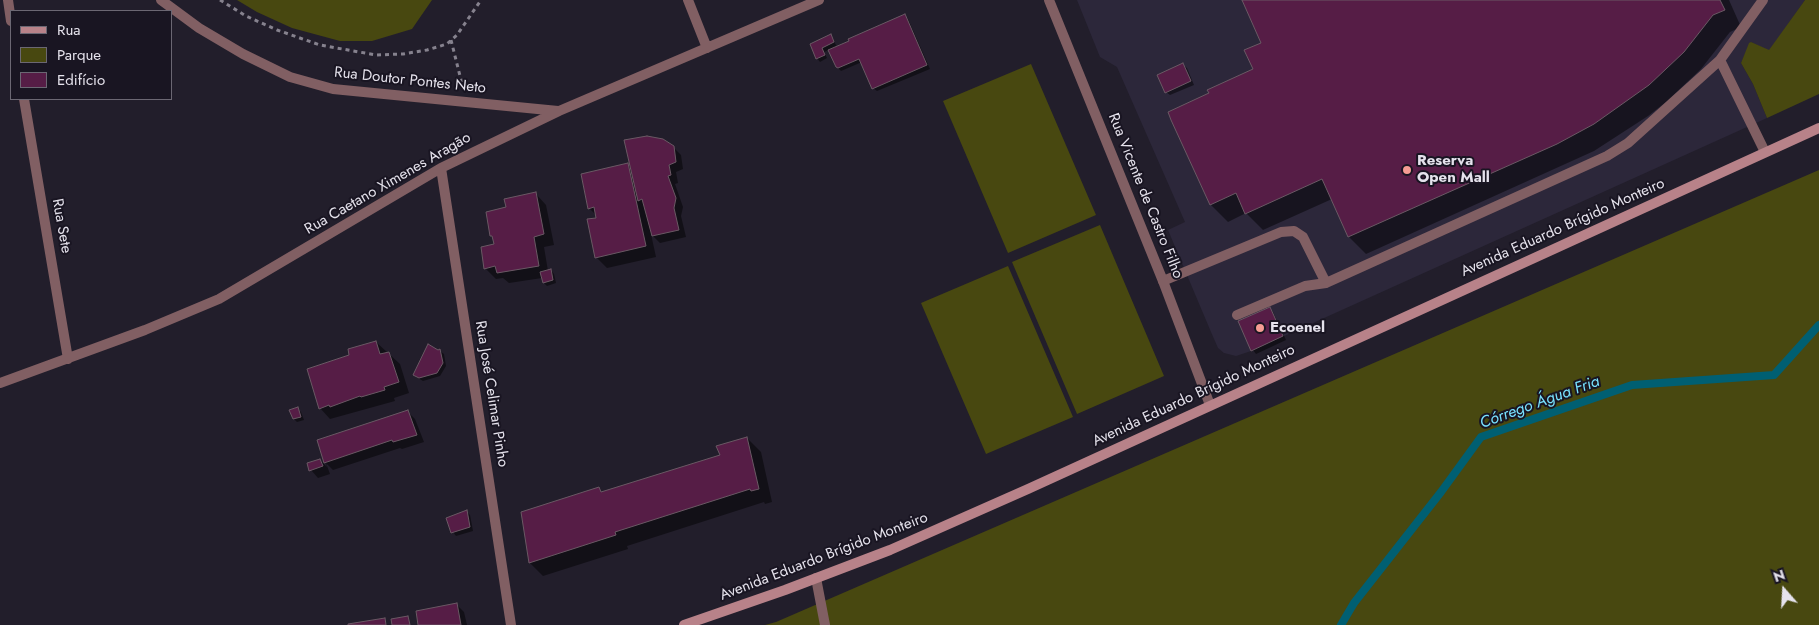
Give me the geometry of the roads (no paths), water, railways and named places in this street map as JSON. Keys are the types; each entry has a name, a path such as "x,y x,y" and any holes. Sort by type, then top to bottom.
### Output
{"main road":[{"name":"Avenida Eduardo Brígido Monteiro","path":"684,625 890,550 1819,128"}],"street":[{"path":"8,0 10,14"},
{"name":"Rua Doutor Pontes Neto","path":"161,0 199,28 243,54 290,76 333,88 559,111"},
{"path":"688,0 707,48"},
{"name":"Rua Caetano Ximenes Aragão","path":"0,383 145,330 219,299 441,168 559,111 819,0"},
{"name":"Rua Vicente de Castro Filho","path":"1048,0 1163,281 1210,405"},
{"path":"1237,315 1305,286 1326,283 1608,156 1628,143 1720,60 1763,0"},
{"path":"1720,60 1765,152"},
{"name":"Rua Sete","path":"24,100 68,359"},
{"name":"Rua José Celimar Pinho","path":"441,168 511,625"},
{"path":"1163,281 1281,232 1294,231 1303,237 1326,283"},
{"path":"816,578 825,625"}],"waterway":[{"name":"Córrego Água Fria","path":"1341,625 1354,603 1441,492 1481,437 1632,385 1774,375 1819,325"}],"place":[{"name":"Reserva Open Mall","path":"1407,170"},
{"name":"Ecoenel","path":"1260,328"}]}
